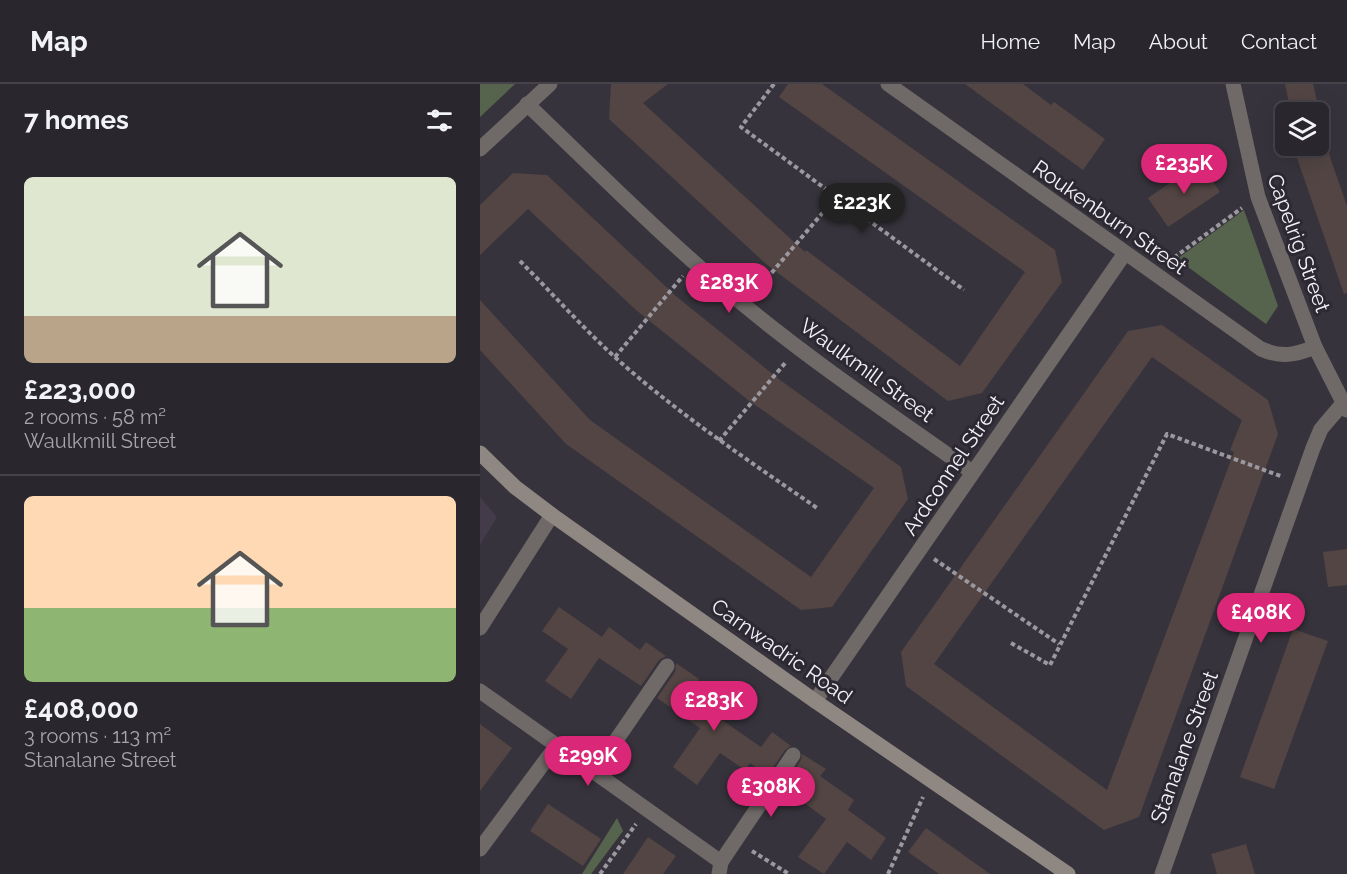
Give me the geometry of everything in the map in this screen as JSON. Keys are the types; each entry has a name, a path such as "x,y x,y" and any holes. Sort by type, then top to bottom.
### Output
{"street":[{"path":"480,149 550,84"},
{"name":"Roukenburn Street","path":"888,84 1261,350 1276,355 1293,356 1315,347"},
{"name":"Capelrig Street","path":"1233,84 1258,197 1315,347 1345,406"},
{"name":"Waulkmill Street","path":"527,104 744,305 798,348 972,472"},
{"name":"Ardconnel Street","path":"815,701 1125,253"},
{"name":"Stanalane Street","path":"1162,874 1321,429 1345,406"},
{"name":"Carnwadric Road","path":"480,453 515,487 552,515 815,701 1068,874"},
{"path":"480,628 552,515"},
{"path":"595,771 667,666"},
{"path":"480,691 646,808 720,868 735,840 794,755"},
{"path":"480,849 557,745"}],"path":[{"path":"774,84 741,127 964,290"},
{"path":"744,305 836,197"},
{"path":"1153,273 1258,197"},
{"path":"520,261 615,357 719,441 817,508"},
{"path":"615,357 695,262"},
{"path":"719,441 798,348"},
{"path":"1011,643 1050,665 1167,434 1301,483"},
{"path":"921,550 1059,644"},
{"path":"888,874 930,780"},
{"path":"600,874 646,808"},
{"path":"735,840 789,874"}],"shaded area":[{"path":"480,497 497,517 480,545"}],"green space":[{"path":"480,84 515,84 480,117"},
{"path":"1244,210 1278,306 1266,324 1177,259"},
{"path":"617,818 623,831 591,874 582,874"}],"building":[{"path":"611,84 668,84 643,103 805,252 806,250 960,366 1025,272 779,97 788,84 822,84 1055,250 1062,282 982,393 948,401 766,264 609,119"},
{"path":"965,84 1023,84 1051,105 1054,102 1105,139 1083,170"},
{"path":"1285,84 1313,84 1317,102 1289,102"},
{"path":"1329,153 1347,206 1347,293 1344,294 1297,158 1329,156"},
{"path":"1200,162 1220,192 1168,227 1148,198"},
{"path":"513,173 547,175 677,297 780,380 901,467 908,499 832,607 801,610 566,444 480,350 480,300 590,420 811,577 874,488 748,400 636,310 528,209 480,255 480,205"},
{"path":"1162,325 1268,400 1278,434 1139,817 1104,830 906,686 901,652 1128,331","holes":["1152,357 1242,420 1230,450 1234,452 1107,790 934,664"]},
{"path":"1347,549 1347,585 1328,587 1323,552"},
{"path":"559,607 602,637 609,627 640,650 646,642 666,656 659,660 641,686 599,658 571,699 545,681 568,649 542,631"},
{"path":"1293,629 1328,641 1274,789 1240,777"},
{"path":"676,663 699,679 694,686 728,711 722,720 761,747 772,732 791,746 785,750 768,775 750,763 745,770 720,753 697,785 673,767 700,728 657,698 675,672"},
{"path":"480,724 512,748 480,791"},
{"path":"802,754 826,769 820,776 854,800 848,810 886,838 871,860 847,842 824,874 798,857 826,819 783,787 801,760"},
{"path":"548,804 601,839 583,866 530,831"},
{"path":"926,828 990,874 939,874 908,852"},
{"path":"648,837 676,856 663,874 623,874"},
{"path":"1246,844 1255,874 1217,874 1211,854"}]}
